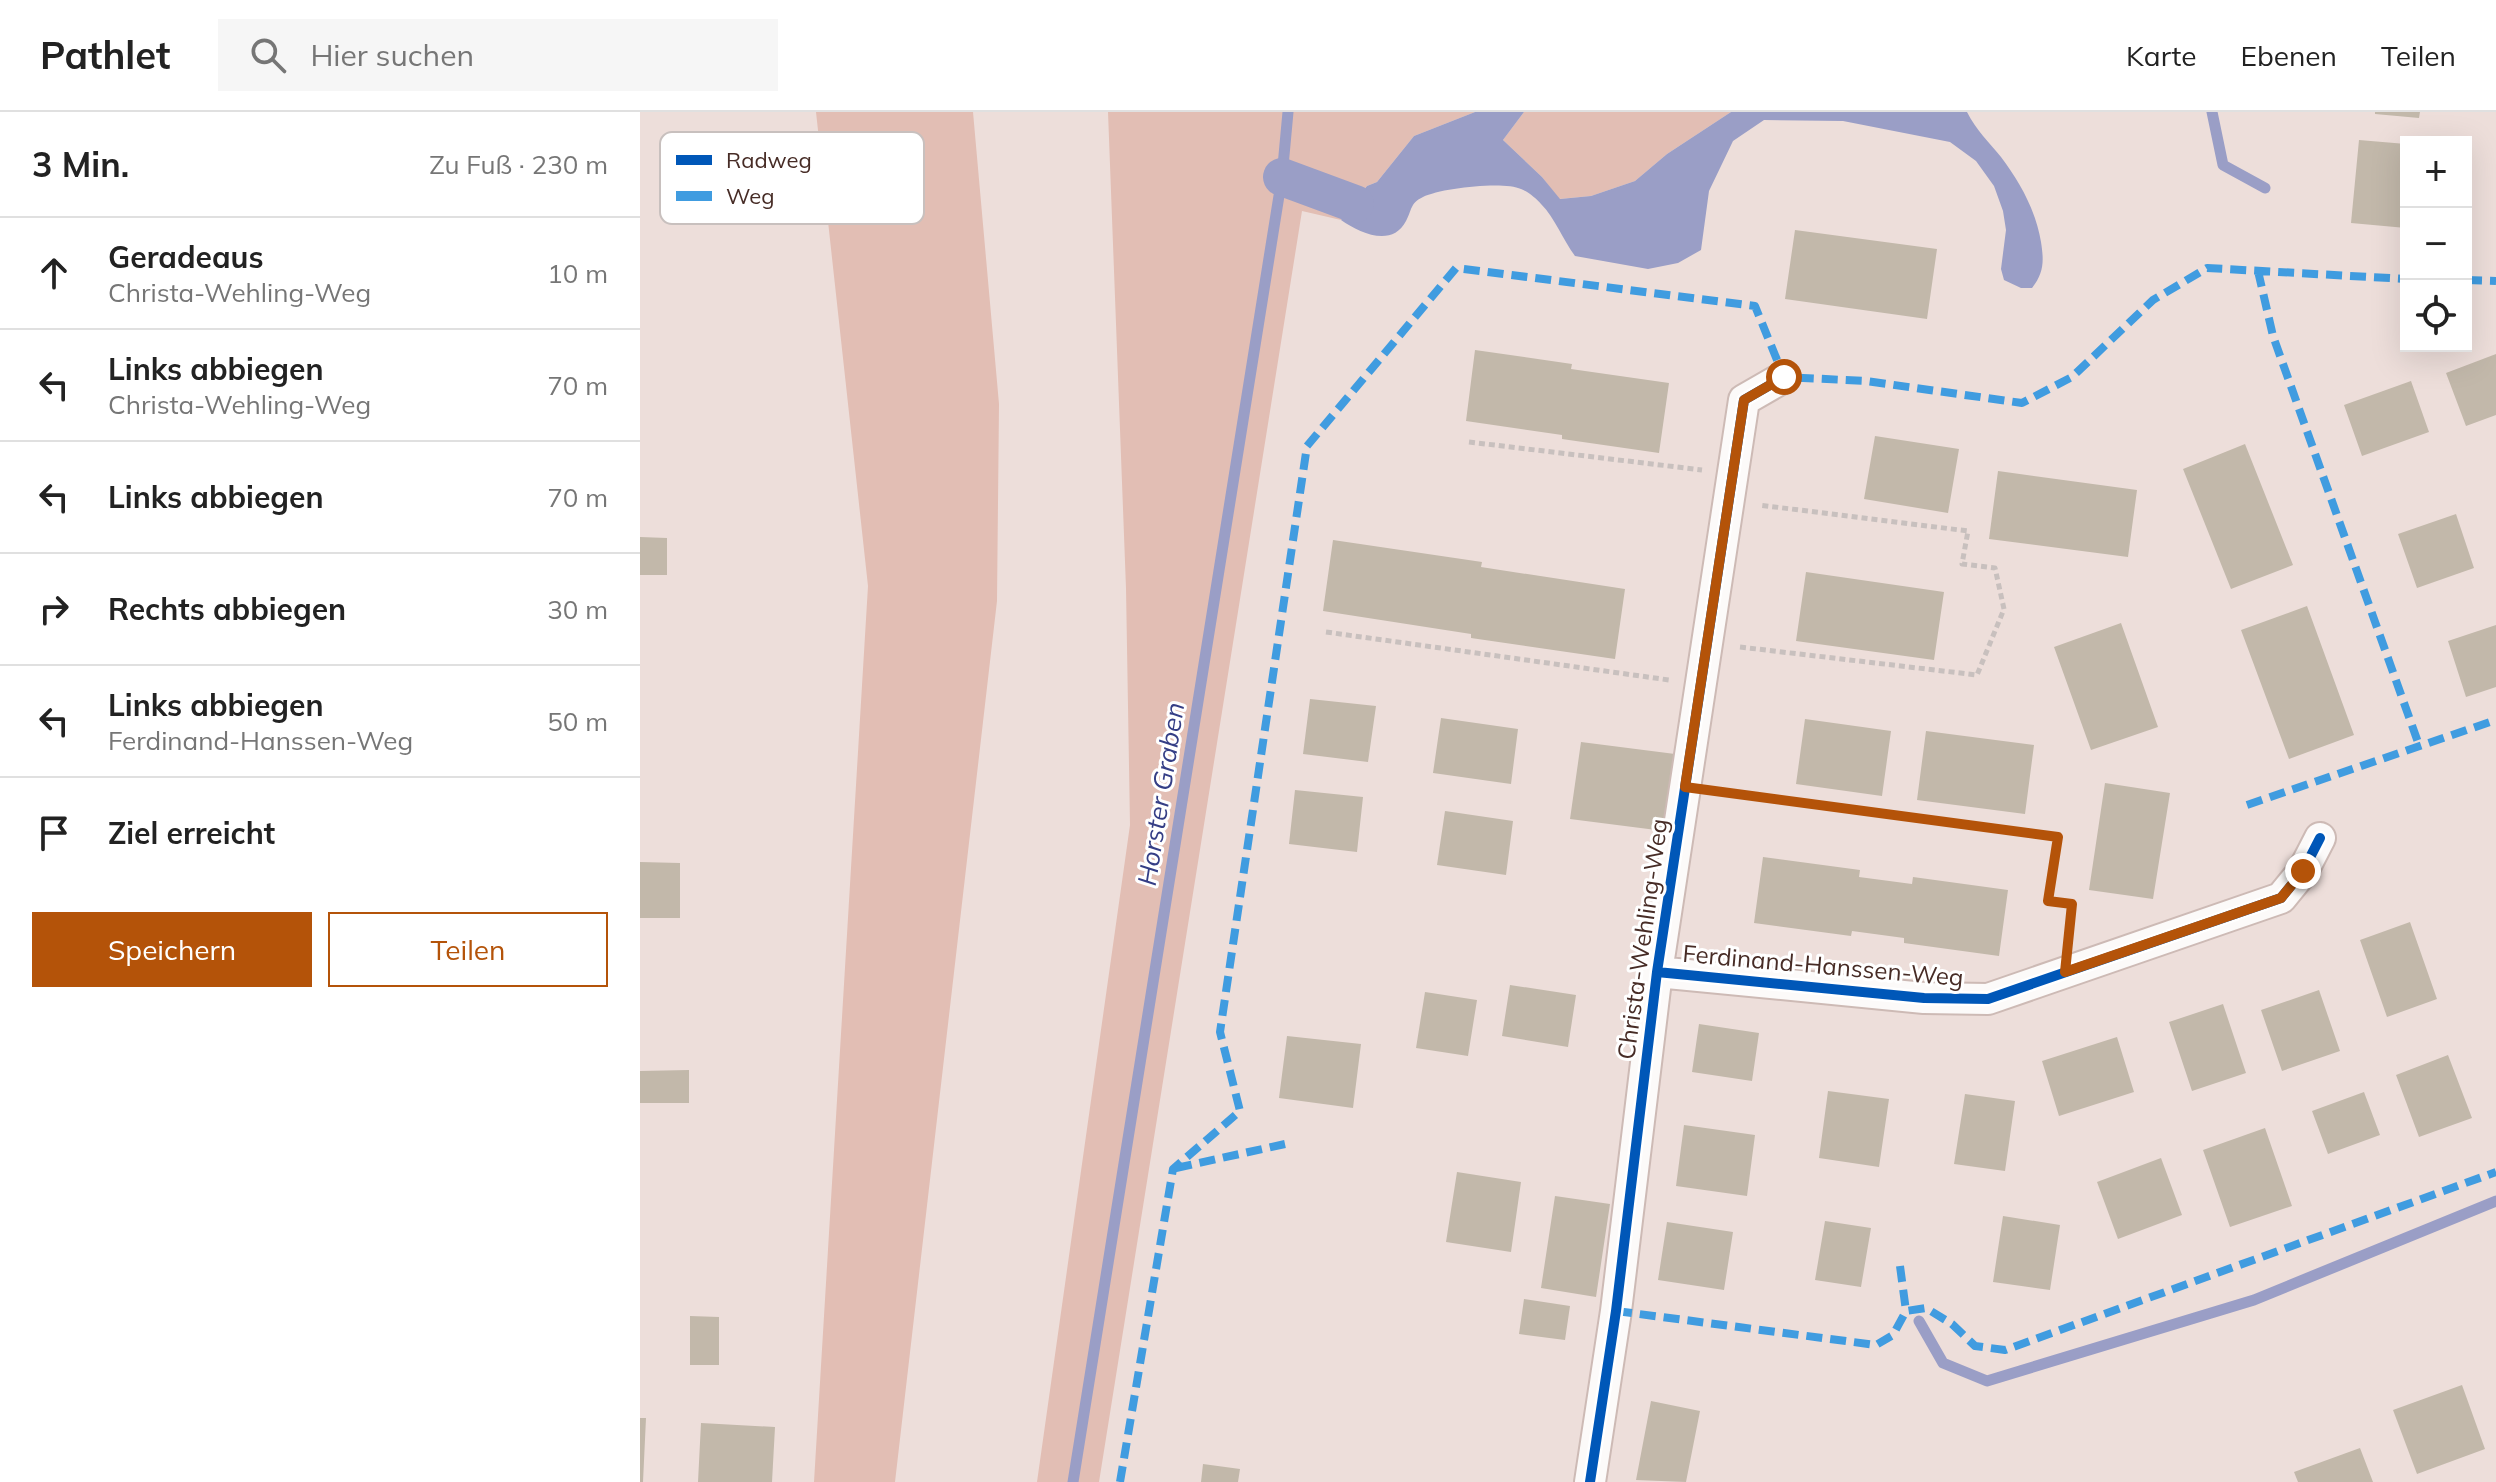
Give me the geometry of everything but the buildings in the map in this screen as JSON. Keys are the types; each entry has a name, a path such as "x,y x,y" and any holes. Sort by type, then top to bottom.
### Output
{"street":[{"name":"Christa-Wehling-Weg","path":"1590,1482 1616,1311 1657,972 1744,400 1784,377"},
{"name":"Ferdinand-Hanssen-Weg","path":"1657,972 1924,998 1988,999 2281,898 2303,871 2320,838"}],"path":[{"path":"1469,442 1968,531 1962,564 1995,568 2004,609 1977,675 1707,644"},
{"path":"1326,632 1700,684"},
{"path":"1685,787 2058,837 2048,901 2072,904 2065,972"}],"shaded area":[{"path":"816,112 973,112 999,404 997,601 895,1482 814,1482 868,586 828,224 924,224 924,132 818,132"},
{"path":"1108,112 1475,112 1414,136 1377,182 1367,186 1341,220 1302,211 1099,1482 1037,1482 1130,825 1126,588"},
{"path":"1524,112 1731,112 1667,154 1635,181 1591,196 1559,199 1542,177 1503,140"}],"water":[{"path":"1475,112 1524,112 1503,140 1560,199 1591,196 1635,181 1667,154 1731,112 1967,112 2026,197 2041,242 2041,272 2032,288 2021,288 2004,280 2001,269 2006,230 2003,211 1994,186 1976,161 1950,142 1843,121 1764,120 1733,141 1709,191 1701,250 1678,263 1648,269 1575,256 1539,202 1526,191 1513,187 1472,187 1423,197 1413,204 1400,229 1384,236 1366,233 1341,220 1367,186 1377,182 1414,136"}],"waterway":[{"name":"Horster Graben","path":"1073,1482 1282,177 1288,112"},
{"path":"2212,112 2223,165 2265,188"},
{"path":"1282,177 1355,204"},
{"path":"1919,1321 1943,1363 1987,1381 2254,1300 2496,1201"}],"marked path":[{"path":"1120,1482 1173,1169 1240,1111 1220,1032 1307,446 1456,268 1755,306 1784,377 1866,381 2022,403 2072,377 2153,300 2207,268 2400,279"},
{"path":"2258,271 2273,336 2419,745"},
{"path":"2472,280 2496,281"},
{"path":"2247,805 2496,720"},
{"path":"1176,1168 1285,1144"},
{"path":"1900,1266 1906,1311 1926,1308 1952,1324 1975,1346 2005,1350 2496,1172"},
{"path":"1616,1311 1876,1345 1893,1335 1906,1311"}],"cycle path":[{"path":"1590,1482 1616,1311 1657,972 1744,400 1784,377"},
{"path":"1657,972 1924,998 1988,999 2281,898 2303,871 2320,838"}],"route":[{"path":"1784,377 1744,400 1685,787 2058,837 2048,901 2072,904 2065,972 2281,898 2303,871"}]}
